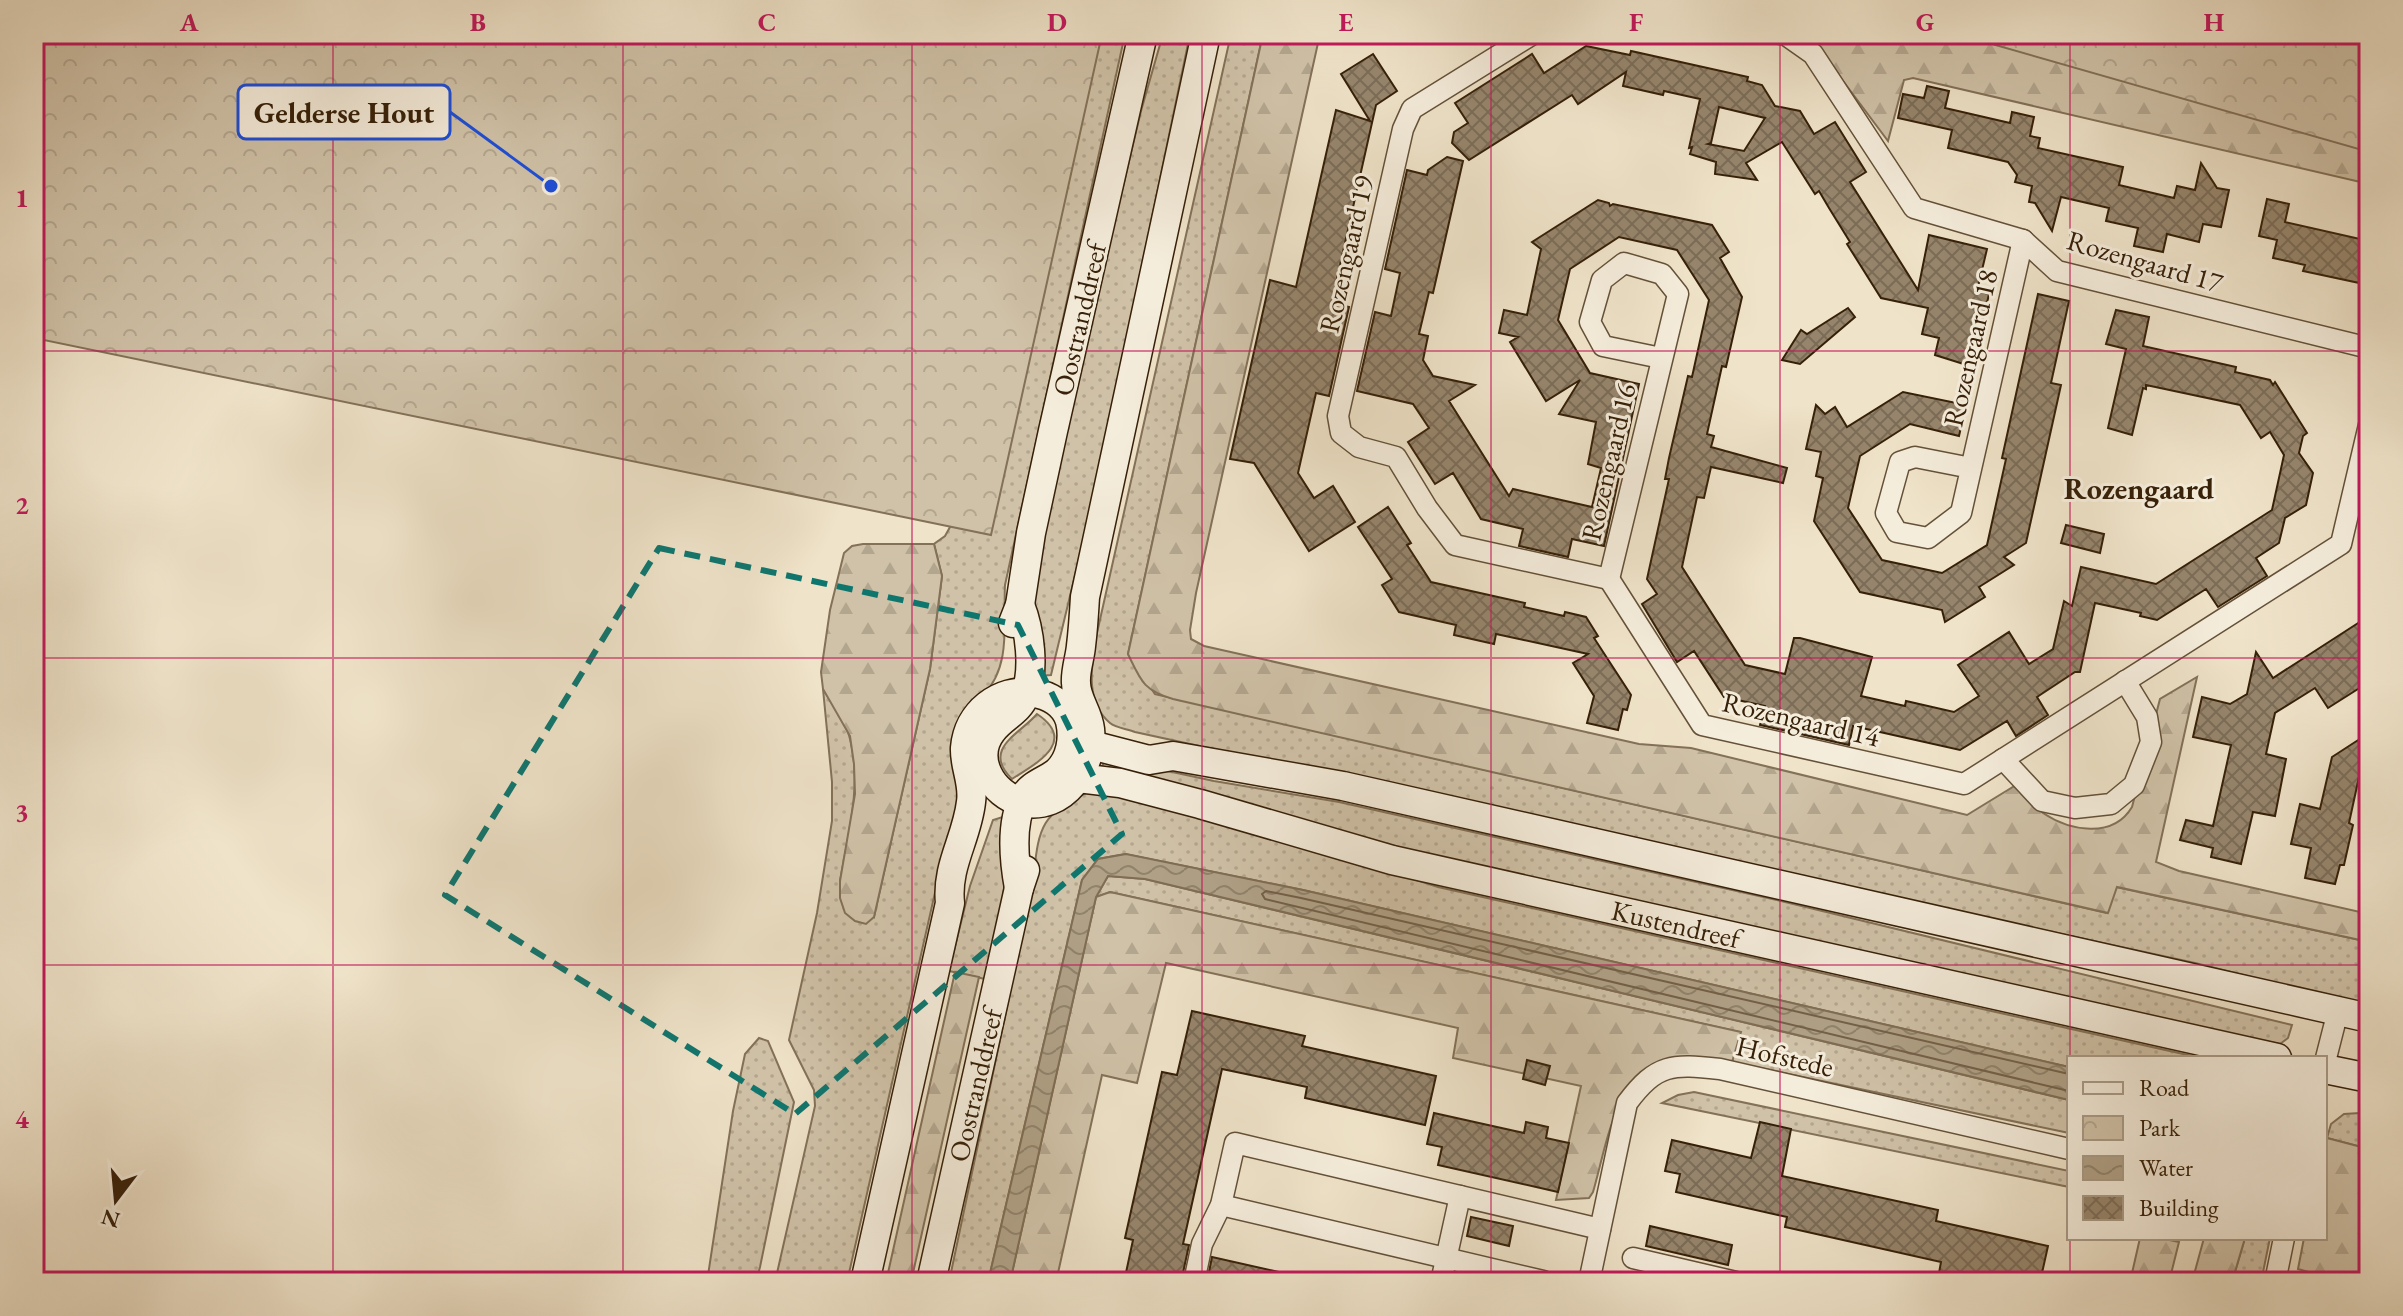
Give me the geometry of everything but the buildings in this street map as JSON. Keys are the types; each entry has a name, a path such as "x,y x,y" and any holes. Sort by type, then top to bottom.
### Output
{"main road":[{"name":"Oostranddreef","path":"1018,693 1014,671 1013,623 1020,605 1050,446 1143,34"},
{"path":"982,787 1030,803 1058,798 1078,778 1084,738 1069,717 1067,696 1085,597 1206,34"},
{"path":"865,1282 950,903 962,887 983,828 982,787 965,749 972,724 989,704 1018,693 1067,696"},
{"path":"1084,738 1152,744 1173,756 1343,786 2369,1018"},
{"path":"1030,803 1036,784 1059,771 1084,738"},
{"name":"Kustendreef","path":"1078,778 1120,783 1392,860 2268,1056"},
{"name":"Oostranddreef","path":"931,1282 1019,888 1015,847 1030,803"},
{"path":"2327,1069 2369,1078"}],"street":[{"name":"Rozengaard 19","path":"1533,34 1412,109 1403,129 1338,416 1341,433 1359,447 1396,457 1427,508 1455,545 1609,579"},
{"name":"Rozengaard 17","path":"1780,34 1813,54 1914,208 2023,240 2057,271 2369,348"},
{"name":"Rozengaard 18","path":"1971,468 1915,457 1900,462 1886,513 1897,532 1928,538 1961,513 2023,240"},
{"name":"Rozengaard 16","path":"1609,579 1678,294 1662,274 1624,263 1602,280 1590,322 1603,346 1661,358"},
{"name":"Rozengaard 14","path":"1609,579 1702,725 1964,784 2341,544 2369,425"},
{"path":"2003,759 2042,801 2075,808 2111,804 2134,785 2151,742 2147,717 2125,681"},
{"path":"2327,1056 2338,1011"},
{"name":"Hofstede","path":"1589,1282 1627,1103 1642,1083 1662,1069 1689,1066 1720,1069 2067,1149"},
{"path":"1194,1282 1202,1244 1221,1205 1235,1143 1600,1229"},
{"path":"1441,1282 1460,1196"},
{"path":"1221,1205 1543,1281"},
{"path":"2275,1282 2284,1240"},
{"path":"1633,1258 1736,1282"}],"highlighted area":[{"path":"659,548 1018,625 1122,834 795,1114 445,895"}],"green space":[{"path":"34,34 1102,34 991,535 34,338"},
{"path":"1082,34 1125,34 1005,585 1002,657 992,684 983,695 847,1282 775,1282 815,1106 814,1090 789,1040 817,913 832,821 832,782 823,689 850,739 855,774 840,881 874,917 930,669 942,576 934,544 945,536 950,527"},
{"path":"1163,34 1189,34 1189,39 1095,492 1051,675 1038,676 1033,620 1035,587 1058,459 1141,111"},
{"path":"1231,34 1263,34 1128,654 1155,694 2107,913 2116,887 2369,942 2369,1006 2195,963 1135,732 1110,723 1102,715 1094,696 1092,674 1095,642"},
{"path":"1263,34 1320,34 1196,593 1191,639 1204,646 1639,744 1691,748 1967,815 2016,785 2043,813 2066,824 2090,829 2114,824 2132,807 2160,699 2197,677 2156,862 2179,871 2369,914 2369,942 2117,887 2108,913 1173,699 1149,688 1140,678 1128,654"},
{"path":"1805,34 2369,34 2369,184 1913,78 1904,80 1888,141 1831,65 1800,52"},
{"path":"1957,34 2369,34 2369,152"},
{"path":"934,544 942,576 930,669 874,917 866,924 855,921 845,913 840,898 840,881 855,794 854,764 850,736 823,689 821,672 830,610 844,553 852,546"},
{"path":"1037,714 1049,724 1054,743 1041,759 1012,779 1003,768 1000,759 1002,751 1013,735"},
{"path":"1107,758 1214,781 1339,802 1781,901 2292,1025 2288,1038 2280,1044 2225,1034 1329,832 1106,772 1102,766"},
{"path":"1091,791 1218,816 1438,887 2192,1056 2067,1056 2067,1067 1303,890 1125,854 1098,859 1082,880 988,1282 949,1282 1032,888 1039,840 1050,818"},
{"path":"1006,816 1009,824 1003,901 985,979 949,971 970,886 993,820"},
{"path":"1108,876 1145,879 2067,1100 2067,1133 1732,1062 1740,1032 1110,892 1096,897"},
{"path":"1110,892 1741,1032 1732,1062 1689,1057 1665,1061 1645,1071 1620,1105 1589,1198 1556,1200 1581,1086 1453,1058 1458,1028 1166,963 1137,1083 1102,1075 1056,1282 1010,1282 1096,897"},
{"path":"955,972 979,977 911,1282 886,1282"},
{"path":"759,1038 768,1041 794,1102 760,1267 756,1282 707,1282 733,1111 745,1054"},
{"path":"1694,1092 2067,1171 2067,1187 1662,1103"},
{"path":"2344,1114 2369,1115 2369,1149 2327,1138 2331,1124"},
{"path":"2327,1138 2369,1149 2369,1262 2364,1282 2344,1282 2298,1269 2304,1240 2327,1240"},
{"path":"2140,1240 2179,1242 2169,1282 2130,1282"},
{"path":"2203,1240 2244,1240 2232,1282 2192,1282"},
{"path":"2244,1240 2270,1240 2261,1282 2232,1282"}],"water":[{"path":"1126,854 1303,890 2067,1067 2067,1100 1145,879 1108,876 1096,897 1010,1282 988,1282 1082,880 1098,859"}],"place":[{"name":"Gelderse Hout","path":"551,186"}],"district":[{"name":"Rozengaard","path":"2139,489"}]}
